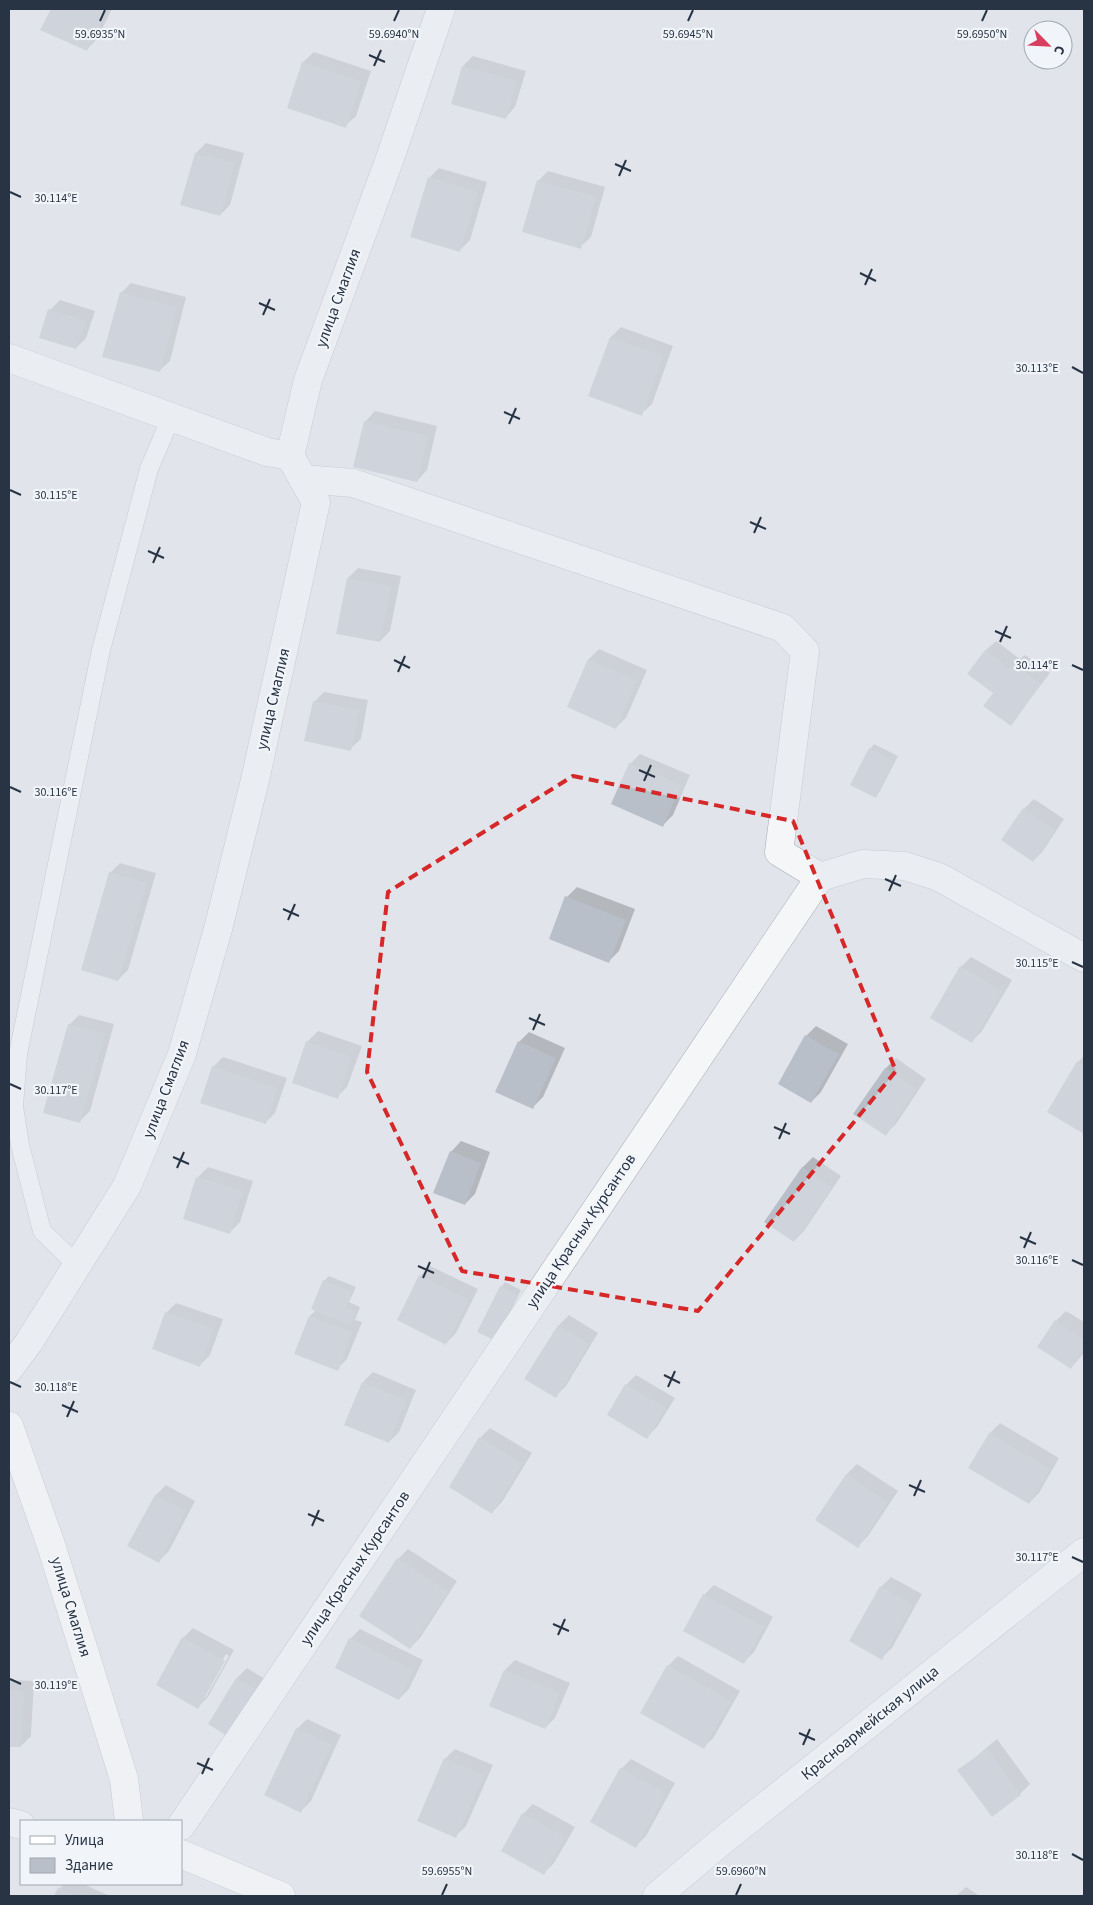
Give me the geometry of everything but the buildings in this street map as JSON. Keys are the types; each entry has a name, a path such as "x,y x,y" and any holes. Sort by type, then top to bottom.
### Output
{"street":[{"name":"улица Смаглия","path":"9,1369 127,1186 182,1054 218,930 252,790 316,502 297,467 308,380 389,161 441,9"},
{"path":"9,358 267,452 297,467 353,483 782,628 805,651 779,852 820,876 863,864 906,866 939,877 1084,958"},
{"name":"улица Красных Курсантов","path":"182,1825 820,876"},
{"name":"улица Смаглия","path":"9,1426 51,1545 124,1779 129,1820"},
{"name":"Красноармейская улица","path":"657,1896 1084,1552"},
{"path":"182,1854 281,1896"}],"lane":[{"path":"77,1265 42,1231 20,1145 14,1106 18,1054 101,650 149,469 170,417"}],"highlighted area":[{"path":"573,776 793,821 896,1071 698,1311 462,1271 367,1072 388,892"}]}
